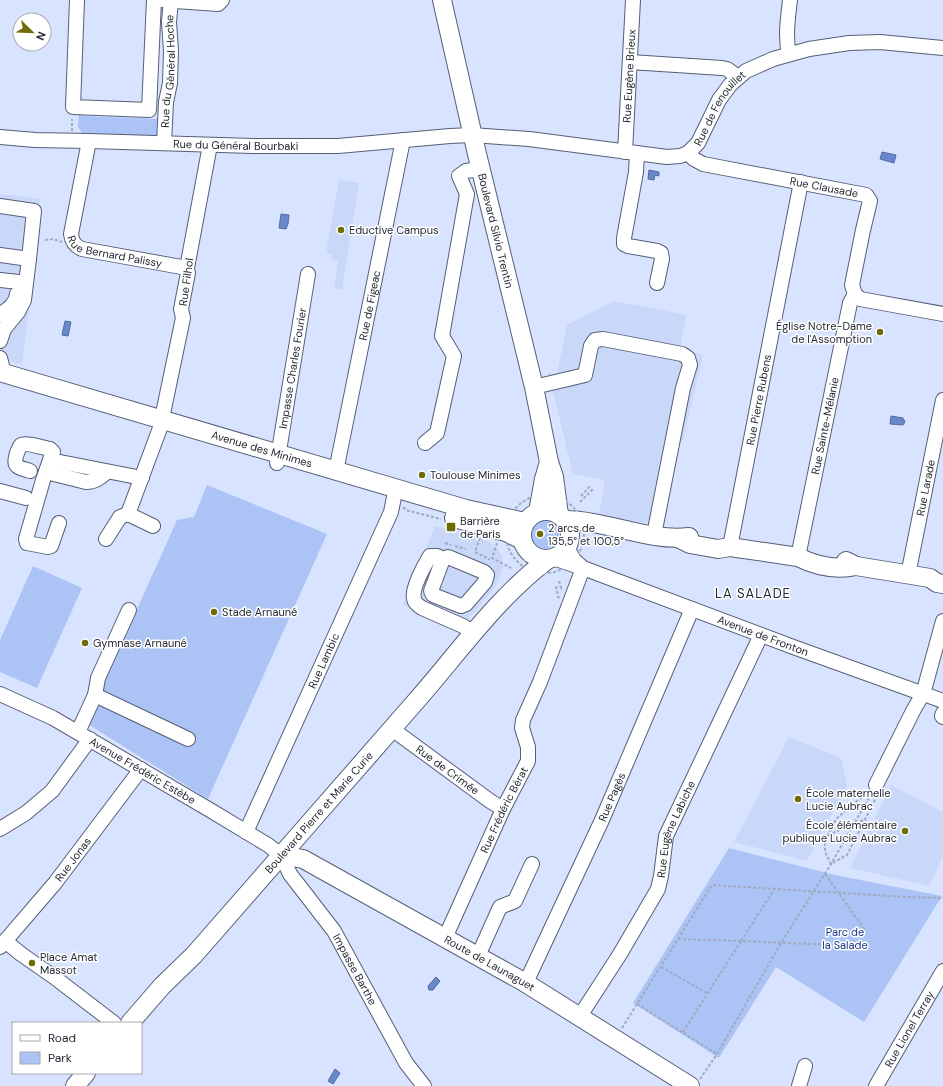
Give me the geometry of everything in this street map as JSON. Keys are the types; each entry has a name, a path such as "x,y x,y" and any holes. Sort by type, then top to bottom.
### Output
{"main road":[{"name":"Boulevard Silvio Trentin","path":"442,0 480,169 534,387 562,517"},
{"name":"Avenue des Minimes","path":"1,371 161,424 396,495 506,532 519,548"},
{"name":"Avenue des Minimes","path":"277,458 336,471 396,495 466,509 527,511"},
{"name":"Boulevard Silvio Trentin","path":"527,511 544,480 549,462"},
{"path":"562,517 568,525 568,542 563,552 550,559 534,557 519,548 521,533 527,511 549,511 562,517 625,530 678,538 690,544 718,549 730,547 798,557 807,562 825,566 845,569 856,566 939,580"},
{"path":"568,542 600,531 625,530"},
{"name":"Boulevard Pierre et Marie Curie","path":"503,598 520,565 519,548"},
{"name":"Boulevard Pierre et Marie Curie","path":"131,1022 162,986 194,955 392,729 503,598 529,574 550,559"},
{"name":"Route de Launaguet","path":"281,855 303,859 478,956 694,1084"},
{"path":"74,1086 85,1074"}],"street":[{"path":"77,0 73,107 148,110 154,0"},
{"path":"158,0 218,4 222,0"},
{"name":"Rue du Général Hoche","path":"164,143 166,102 170,83 171,51 169,22 171,0"},
{"name":"Rue Eugène Brieux","path":"633,0 630,62 631,153 636,172 624,244 657,251 661,254 662,259 657,283"},
{"path":"789,54 787,31 790,0"},
{"name":"Rue de Fenouillet","path":"472,135 529,139 667,157 680,156 688,154 698,143 723,93 746,71 768,61 809,49 856,43 880,42 943,48"},
{"path":"630,62 722,68 727,69 738,77"},
{"name":"Rue du Général Bourbaki","path":"0,137 71,142 89,141 210,145 338,146 454,135 472,135"},
{"name":"Rue de Figeac","path":"336,471 403,140"},
{"name":"Rue Bernard Palissy","path":"89,141 71,234 75,245 82,248 187,268"},
{"name":"Rue Filhol","path":"128,514 161,424 183,318 181,309 188,273 187,268 210,145"},
{"name":"Rue Clausade","path":"688,154 694,160 703,164 801,182 866,196 870,201 852,284 855,294"},
{"path":"425,443 437,433 454,356 442,336 467,194 459,176 466,172 480,169"},
{"name":"Rue Pierre Rubens","path":"730,547 801,182"},
{"path":"0,206 34,210 16,300 0,315"},
{"path":"0,255 25,258"},
{"path":"0,340 4,329 18,312 24,300 25,258"},
{"name":"Impasse Charles Fourier","path":"277,458 308,274"},
{"path":"0,280 19,282"},
{"path":"855,294 860,299 943,314"},
{"name":"Rue Sainte-Mélanie","path":"798,557 850,302 855,294"},
{"path":"534,387 585,375 591,346 595,340 603,339 682,354 688,358 690,365 683,388 654,535"},
{"name":"Rue Larade","path":"908,575 943,400"},
{"path":"30,471 15,465 14,462 21,445 26,444 50,449 53,452 26,538 27,542 48,547 51,546 58,523"},
{"path":"48,466 107,472 142,478"},
{"path":"0,492 26,498"},
{"name":"Rue Lambic","path":"246,832 391,512 396,495"},
{"path":"106,538 120,518 128,514 153,526"},
{"name":"Avenue de Fronton","path":"568,542 574,560 583,568"},
{"path":"443,560 437,556 430,556 425,563 414,591 413,598 416,604 422,608 463,626 474,633"},
{"name":"Avenue de Fronton","path":"550,559 583,568 943,701"},
{"name":"Rue Frédéric Bérat","path":"445,938 503,809 528,761 528,747 522,728 523,720 540,682 583,568"},
{"name":"Rue Pagès","path":"524,982 529,976 602,820 692,609"},
{"path":"78,732 95,695 98,678 129,610"},
{"path":"876,785 914,709 924,694 943,621"},
{"name":"Rue Eugène Labiche","path":"580,1016 620,954 658,888 666,836 761,635"},
{"name":"Avenue Frédéric Estèbe","path":"0,694 41,711 78,732 246,832 281,855"},
{"path":"95,695 188,739"},
{"path":"943,713 943,717"},
{"name":"Rue de Crimée","path":"392,729 490,802 503,809"},
{"path":"0,829 26,813 52,791 90,739"},
{"name":"Rue Jonas","path":"2,944 55,883 141,769"},
{"name":"Impasse Barthe","path":"281,855 290,874 334,931 418,1084"},
{"path":"478,956 500,907 515,901 532,864"},
{"path":"2,944 21,954 54,977 113,1022"},
{"name":"Rue Lionel Terray","path":"876,1086 943,971"},
{"path":"799,1086 805,1066"}],"path":[{"path":"71,142 73,107"},
{"path":"45,240 53,239 61,242 73,242"},
{"path":"581,496 591,485"},
{"path":"580,502 594,488"},
{"path":"527,511 521,503 527,511"},
{"path":"519,548 510,553 519,548"},
{"path":"519,548 521,571"},
{"path":"475,552 489,560"},
{"path":"492,558 511,568"},
{"path":"559,581 563,594"},
{"path":"831,864 847,855 876,798 876,785"},
{"path":"694,1084 717,1054 782,943 831,864 876,785"},
{"path":"831,864 825,852 825,842 836,819 876,785"},
{"path":"828,836 866,820"},
{"path":"824,874 865,930"},
{"path":"616,1039 712,885 943,898"},
{"path":"683,1032 775,888"},
{"path":"678,939 856,946"},
{"path":"661,967 708,994"},
{"path":"637,1004 717,1054"}],"shaded area":[{"path":"882,152 896,155 894,163 880,159"},
{"path":"649,170 659,172 659,176 655,175 654,180 648,179"},
{"name":"Eductive Campus","path":"339,179 359,183 342,289 334,289 338,261 331,260 332,254 326,253"},
{"path":"0,194 40,199 22,364 0,359"},
{"path":"281,214 289,215 286,229 279,228"},
{"path":"614,301 687,315 680,348 703,355 683,440 676,438 659,525 599,515 605,480 573,474 548,372 557,374 567,325"},
{"path":"65,321 71,322 68,336 62,335"},
{"path":"891,416 903,418 905,422 903,425 890,424"},
{"path":"435,526 488,541 499,550 502,558 502,571 495,587 460,629 403,605"},
{"name":"École maternelle Lucie Aubrac","path":"789,737 841,758 847,785 807,861 734,842"},
{"name":"École élémentaire publique Lucie Aubrac","path":"891,785 943,812 943,856 929,886 850,868"},
{"path":"436,977 440,981 433,990 429,990 428,986"},
{"path":"335,1069 340,1073 333,1084 328,1081"}],"green space":[{"path":"79,110 83,116 159,119 158,132 157,135 154,136 82,133 78,127"},
{"name":"Stade Arnauné","path":"207,485 327,534 208,799 86,723 177,520 194,517"},
{"path":"544,520 552,522 559,530 559,538 551,548 545,549 539,547 534,542 531,536 532,529 536,524","holes":["541,528 546,533 544,537 540,538 537,536 536,532"]},
{"path":"33,566 82,588 37,688 0,672 0,640"},
{"name":"Parc de la Salade","path":"729,848 835,875 942,896 864,1022 776,967 719,1058 633,1003"}],"place":[{"name":"Eductive Campus","path":"341,230"},
{"name":"Église Notre-Dame de l'Assomption","path":"880,332"},
{"name":"Toulouse Minimes","path":"422,475"},
{"name":"Barrière de Paris","path":"451,527"},
{"name":"2 arcs de 135,5° et 100,5°","path":"540,534"},
{"name":"Stade Arnauné","path":"214,612"},
{"name":"Gymnase Arnauné","path":"85,643"},
{"name":"École maternelle Lucie Aubrac","path":"798,799"},
{"name":"École élémentaire publique Lucie Aubrac","path":"905,831"},
{"name":"Place Amat Massot","path":"32,963"}],"district":[{"name":"LA SALADE","path":"753,593"}]}
